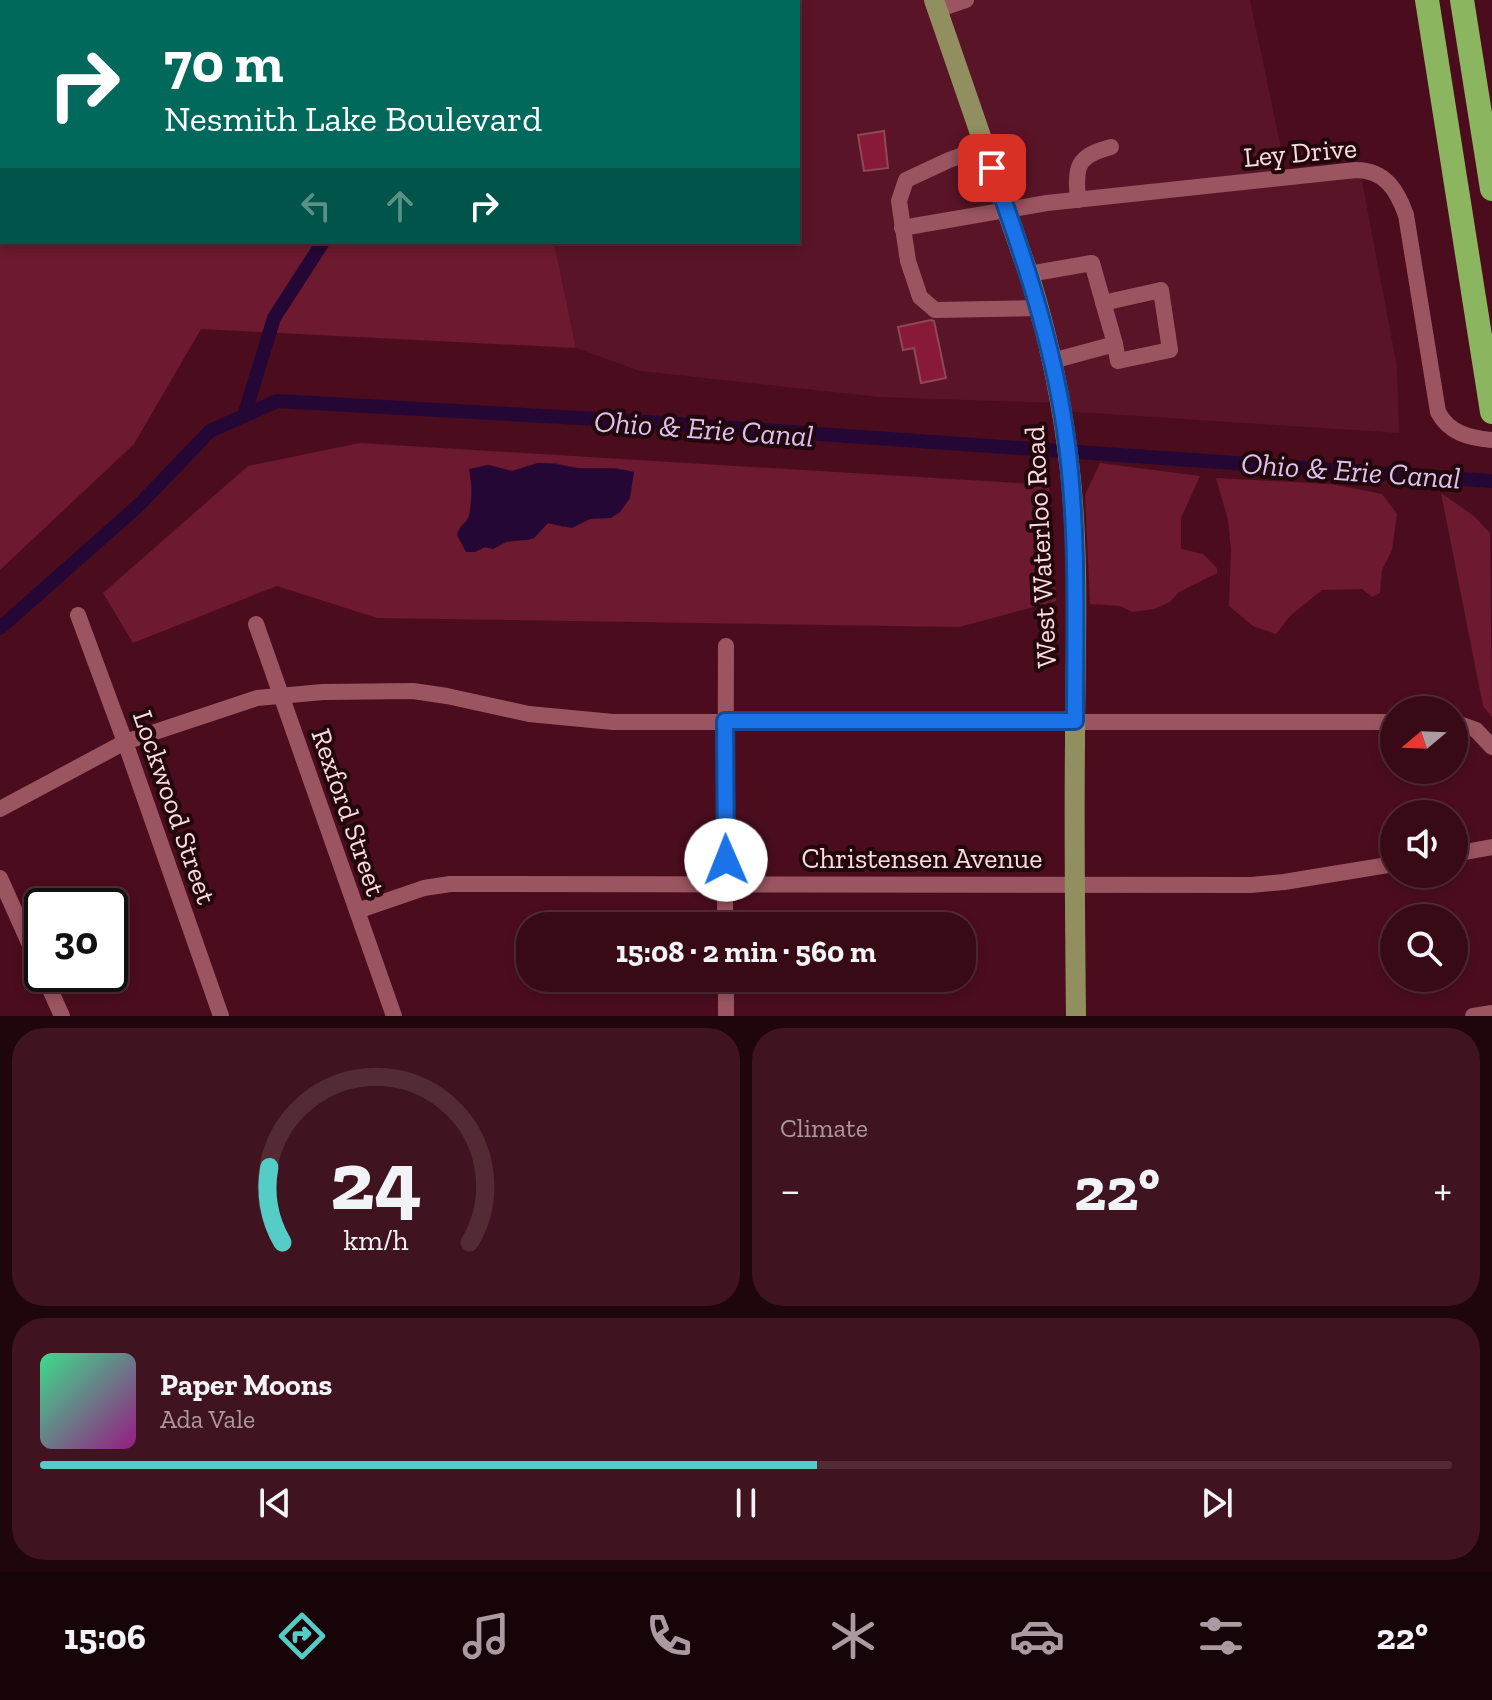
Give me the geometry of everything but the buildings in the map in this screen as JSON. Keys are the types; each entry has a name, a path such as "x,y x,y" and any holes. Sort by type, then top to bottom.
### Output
{"highway":[{"path":"1427,0 1491,408"},
{"path":"1462,0 1492,189"}],"main road":[{"name":"West Waterloo Road","path":"936,5 1029,274 1052,361 1065,428 1071,475 1075,585 1076,1016"}],"street":[{"path":"936,5 966,0"},
{"path":"985,147 906,180 899,201 902,228 908,261 920,297 935,310 1039,308"},
{"path":"1078,200 1075,170 1095,151 1111,147"},
{"name":"Ley Drive","path":"902,228 1078,200 1342,171 1377,173 1396,191 1406,215 1438,412 1448,427 1457,432 1492,440"},
{"path":"1029,274 1092,263 1118,361 1170,350 1161,290 1103,303"},
{"path":"1052,361 1115,344"},
{"name":"Lockwood Street","path":"78,615 221,1016"},
{"name":"Rexford Street","path":"256,624 394,1016"},
{"path":"725,912 726,646"},
{"path":"0,809 125,742 237,703 281,695 336,691 413,691 566,719 613,722 1380,722"},
{"path":"1468,727 1476,730 1492,747"},
{"path":"1468,851 1492,847"},
{"name":"Christensen Avenue","path":"357,911 424,888 450,884 1268,884 1380,866"},
{"path":"0,878 24,932"},
{"path":"51,992 62,1016"},
{"path":"726,992 726,1016"},
{"path":"1473,1016 1492,1013"}],"shaded area":[{"path":"1250,0 1287,177 1360,170 1397,367 1399,433 1061,411 1059,403 880,397 640,371 576,348 554,244 800,244 800,1"},
{"path":"0,244 554,244 576,348 201,329 134,444 0,570"},
{"path":"360,443 1049,485 1056,601 959,627 377,618 277,586 133,643 103,593 248,466","holes":["538,463 578,468 619,468 590,519 563,527 548,523 534,538 501,543 493,549 485,547 475,552 464,546 459,528 469,518 472,488 469,470 488,465 512,471"]},
{"path":"538,463 634,472 630,498 611,518 590,519 572,528 548,523 534,538 508,541 493,549 485,547 466,552 457,535 471,508 469,469 488,465 512,471"},
{"path":"1100,463 1200,476 1181,518 1181,549 1203,554 1217,568 1217,573 1154,609 1133,612 1120,606 1090,604 1085,495"},
{"path":"1216,478 1331,484 1382,494 1397,514 1392,550 1382,570 1380,593 1372,597 1362,589 1322,590 1290,616 1276,634 1253,626 1229,606 1231,549 1228,520"},
{"path":"1441,493 1474,516 1490,533 1492,717 1483,706"}],"waterway":[{"path":"244,416 274,318 322,244"},
{"name":"Ohio & Erie Canal","path":"0,628 139,505 210,431 277,401 633,421 1492,481"}],"route":[{"path":"726,860 725,721 1075,721 1075,585 1071,475 1065,428 1044,326 992,168"}]}
